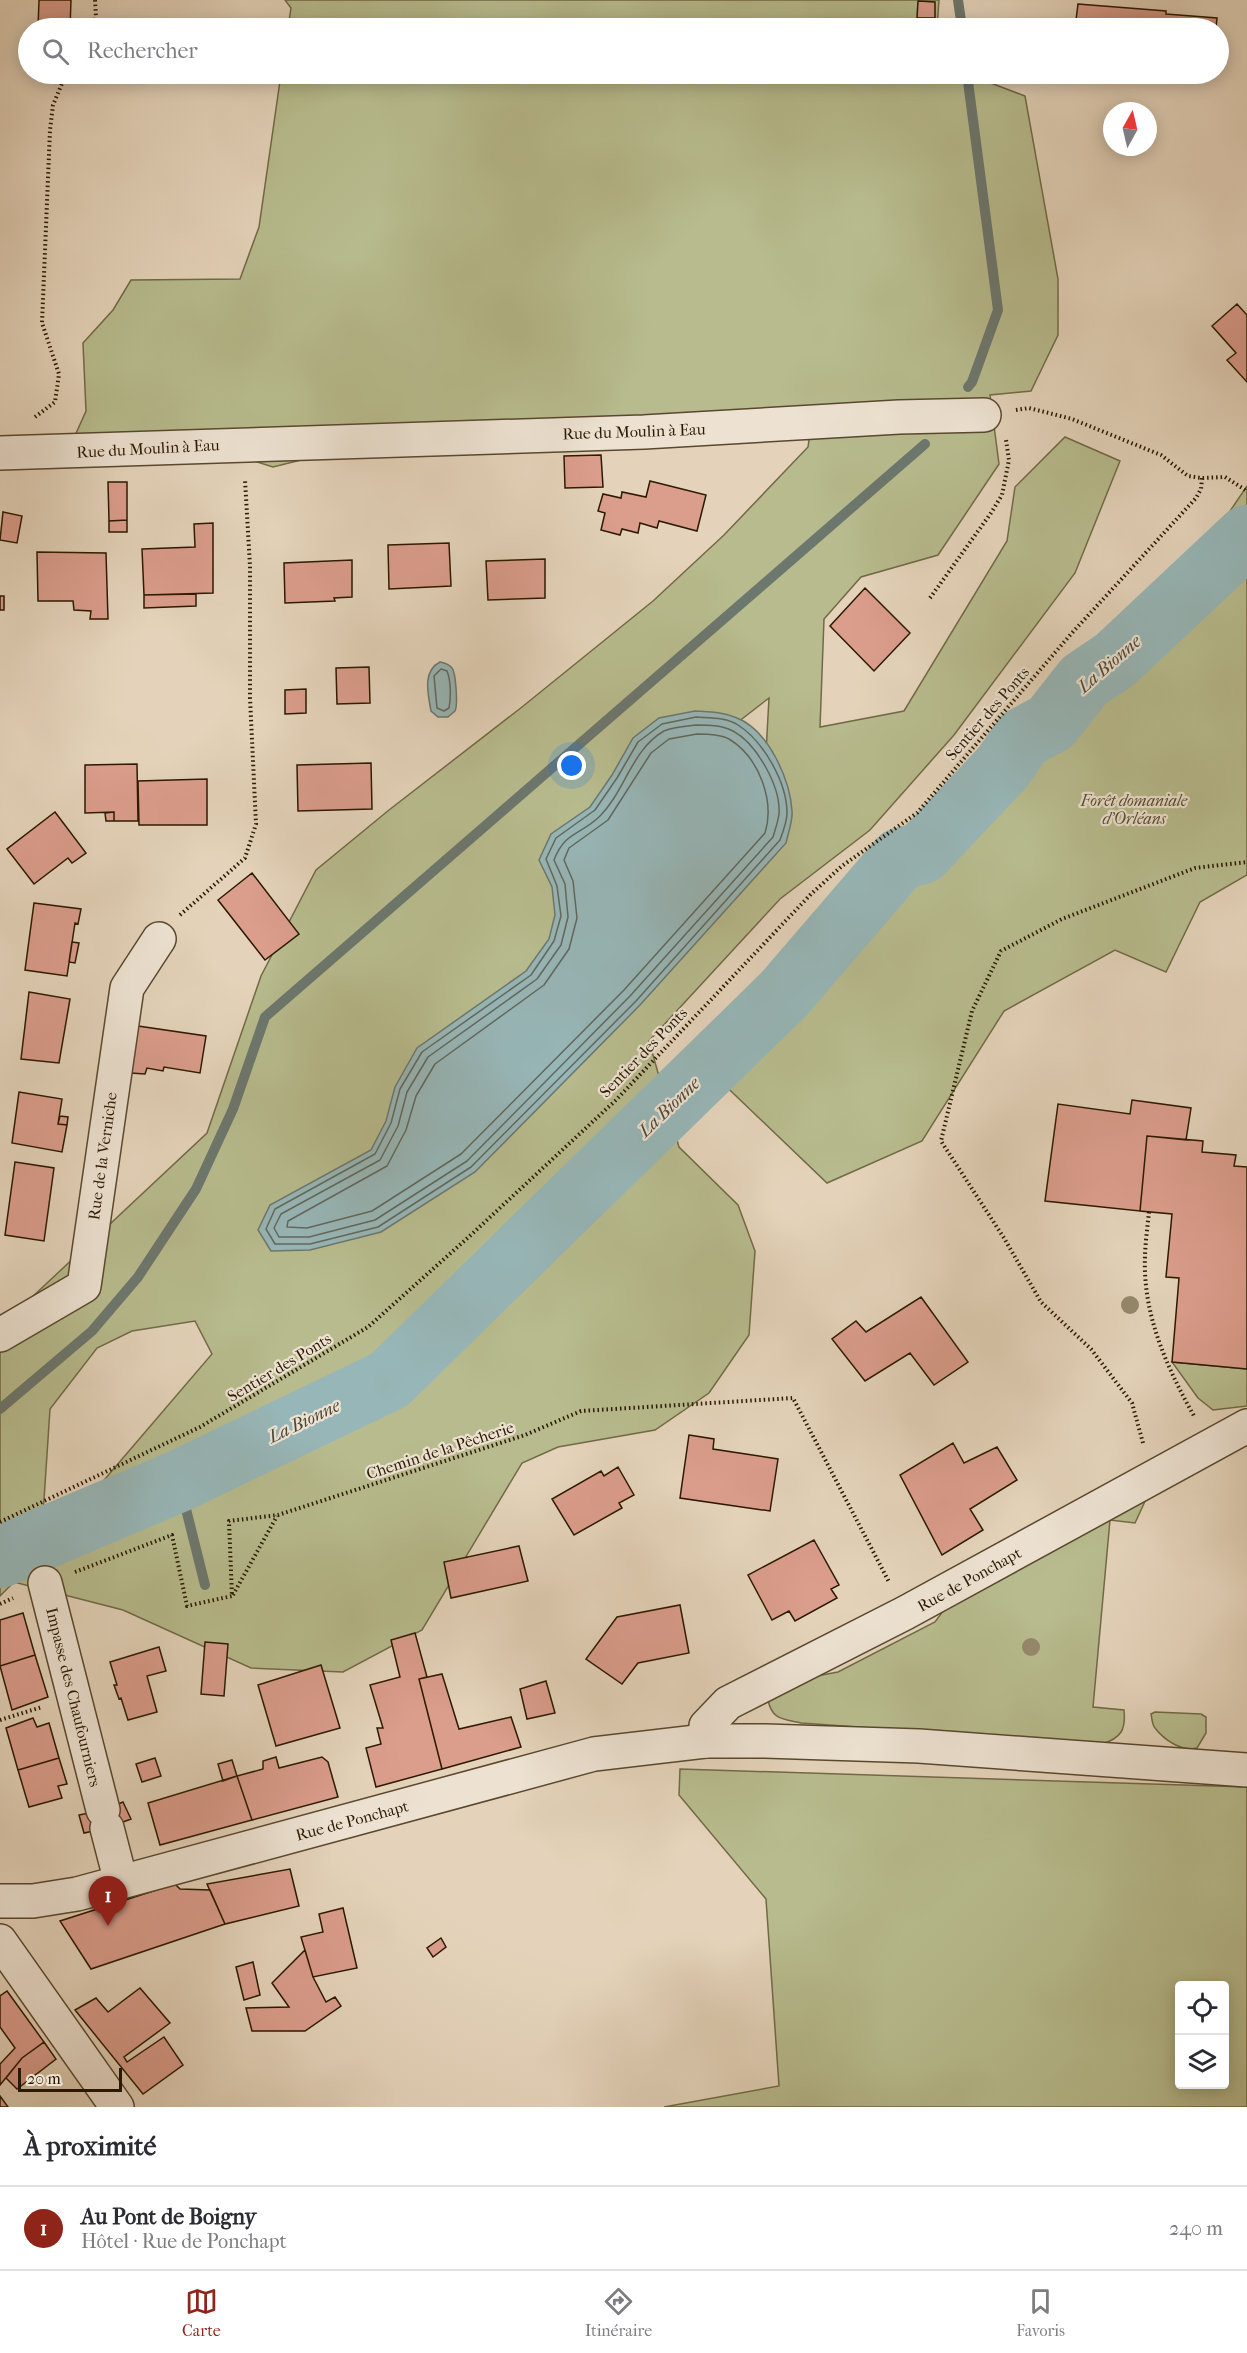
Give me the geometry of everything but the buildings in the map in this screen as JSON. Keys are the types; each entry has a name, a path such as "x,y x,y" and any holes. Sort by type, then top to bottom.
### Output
{"street":[{"name":"Rue du Moulin à Eau","path":"0,453 44,453 243,443 644,432 899,417 992,414"},
{"name":"Rue de la Verniche","path":"0,1335 84,1286 127,988 159,939"},
{"name":"Rue de Ponchapt","path":"705,1741 706,1726 728,1703 905,1613 1247,1426"},
{"name":"Impasse des Chaufourniers","path":"45,1583 120,1882"},
{"name":"Rue de Ponchapt","path":"0,1901 33,1901 77,1894 594,1754 705,1741 919,1746 1247,1770"},
{"path":"0,1941 117,2107"}],"path":[{"path":"95,0 96,18"},
{"path":"33,419 55,402 59,374 42,323 50,130 53,105 62,84"},
{"path":"930,598 1002,495 1009,460 992,414 1029,408 1072,419 1161,455 1188,476 1225,477 1247,491"},
{"path":"159,939 188,906 245,858 256,824 250,698 250,566 243,443"},
{"name":"Sentier des Ponts","path":"0,1522 200,1427 369,1327 616,1100 811,894 842,866 917,813 1071,633 1196,498 1201,489 1202,478"},
{"path":"1152,1479 1132,1403 1091,1349 1041,1302 1004,1238 942,1141 972,1011 1001,951 1062,919 1195,868 1247,862"},
{"path":"1149,1212 1145,1272 1152,1316 1163,1356 1210,1446"},
{"name":"Chemin de la Pêcherie","path":"232,1596 229,1521 278,1515 525,1435 581,1411 793,1398 905,1613"},
{"path":"0,1604 45,1583 172,1535 187,1606 232,1596 278,1515"},
{"path":"0,1720 74,1697"}],"green space":[{"path":"285,0 939,0 938,18 290,18 291,8"},
{"path":"280,84 993,84 1025,96 1058,279 1058,335 1031,391 990,395 999,464 938,555 861,577 824,619 820,727 904,711 1007,541 1015,487 1065,437 1120,461 1075,573 954,735 870,830 780,899 649,1041 679,1147 738,1205 755,1251 749,1335 709,1393 655,1430 558,1447 522,1463 422,1630 343,1672 251,1668 123,1610 14,1582 0,1596 0,1323 30,1299 207,1133 261,976 316,870 653,601 724,535 808,447 809,440 750,417 321,455 273,467 232,454 73,440 86,411 83,343 113,310 131,280 240,279 259,227","holes":["769,698 762,825 567,923 729,729","195,1321 212,1354 87,1500 43,1515 50,1409 97,1348 132,1331"]},
{"name":"Forêt domaniale d'Orléans","path":"1247,486 1247,875 1200,902 1166,972 1115,950 1004,1011 922,1141 827,1183 687,1049 975,814 1161,613"},
{"path":"1172,1362 1247,1369 1247,1406 1213,1410 1198,1398"},
{"path":"1147,1497 1135,1523 1110,1520 1093,1707 1124,1710 1123,1728 1114,1739 1102,1744 801,1723 779,1718 772,1711 768,1700 795,1680 838,1672 935,1622 952,1599"},
{"path":"1155,1712 1201,1714 1206,1717 1206,1733 1197,1748 1179,1747 1163,1737 1153,1725 1151,1714"},
{"path":"680,1769 1247,1787 1247,2107 664,2107 779,2086 766,1899 679,1795"}],"water":[{"path":"440,662 452,668 455,682 456,708 448,717 438,717 431,711 428,677 434,666"},
{"path":"695,711 722,713 737,718 748,724 767,744 782,771 790,798 792,819 786,843 640,1005 475,1172 381,1232 310,1250 271,1251 258,1230 270,1205 371,1150 386,1121 395,1087 417,1048 526,971 549,939 555,915 552,887 539,860 551,834 590,807 633,738 659,718"}],"waterway":[{"path":"958,0 961,18"},
{"path":"968,84 998,310 972,382 968,387"},
{"path":"0,1409 92,1331 138,1277 196,1189 233,1109 265,1017 925,444"},
{"name":"La Bionne","path":"0,1557 179,1481 389,1380 784,994 900,859 922,853 1003,767 1023,738 1051,723 1084,681 1115,660 1247,536"},
{"path":"179,1481 205,1585"}],"place":[{"name":"Au Pont de Boigny","path":"108,1926"}]}
